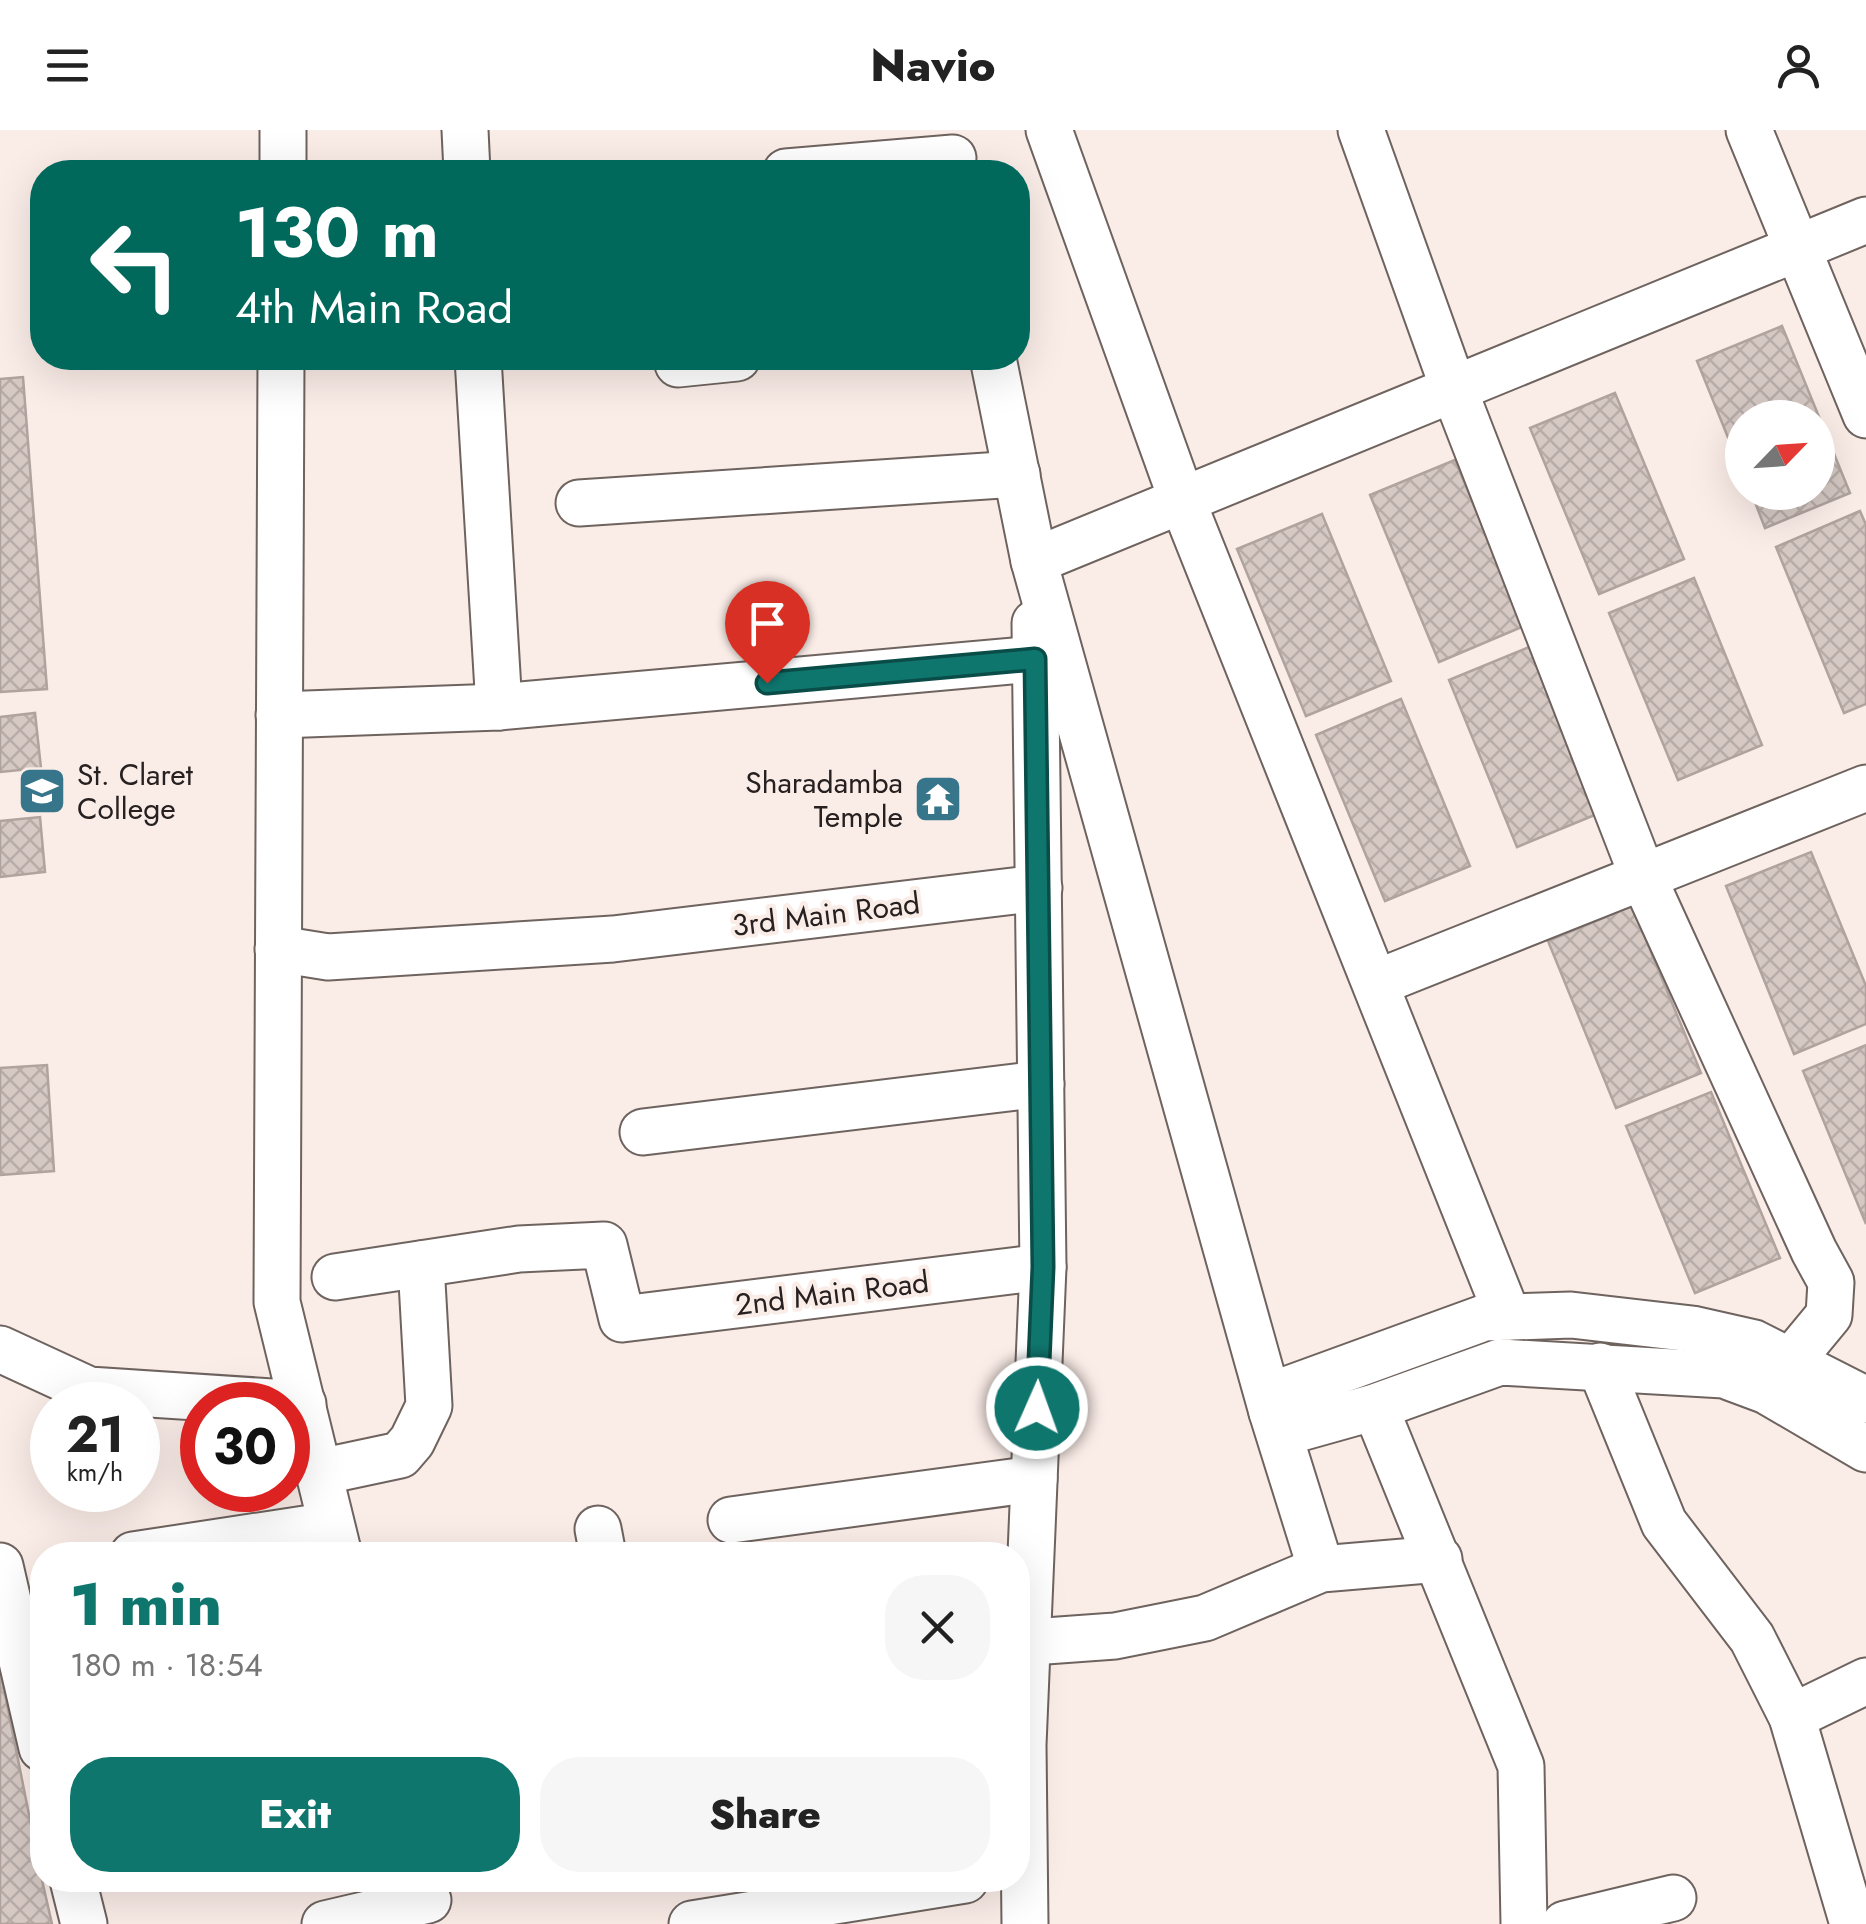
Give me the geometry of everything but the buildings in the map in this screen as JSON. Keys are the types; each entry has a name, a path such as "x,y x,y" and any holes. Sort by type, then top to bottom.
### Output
{"street":[{"path":"283,130 283,160"},
{"path":"465,130 466,160"},
{"path":"1049,130 1182,500 1508,1317"},
{"path":"1361,130 1453,388 1643,877 1831,1282 1829,1315 1791,1361"},
{"path":"1749,130 1866,415"},
{"path":"897,160 952,154"},
{"path":"1034,561 1866,220"},
{"path":"282,370 277,1302 297,1382"},
{"path":"479,370 499,707"},
{"path":"995,370 1034,561 1272,1412 1321,1569"},
{"path":"578,503 1017,474"},
{"path":"1029,1542 1043,1267 1034,561"},
{"path":"279,715 499,707 1035,659"},
{"path":"1376,983 1866,788"},
{"name":"3rd Main Road","path":"278,949 328,957 613,939 1038,888"},
{"path":"643,1132 1041,1084"},
{"name":"2nd Main Road","path":"421,1264 519,1250 604,1245 622,1319 1043,1267"},
{"path":"320,1472 400,1455 429,1406 421,1264 335,1277"},
{"path":"1272,1412 1289,1389 1484,1318 1571,1314 1692,1329 1754,1343 1866,1400"},
{"path":"0,1349 89,1390 180,1396"},
{"path":"1272,1412 1300,1428 1500,1362 1600,1366 1724,1375 1767,1391 1866,1449"},
{"path":"1600,1366 1664,1522 1752,1638 1792,1717 1853,1924"},
{"path":"1375,1406 1521,1766 1524,1924"},
{"path":"308,1542 335,1540 310,1432"},
{"path":"731,1520 1034,1479"},
{"path":"1030,1641 1115,1636 1205,1618 1321,1569 1439,1559"},
{"path":"0,1566 30,1696"},
{"path":"1792,1717 1866,1681"},
{"path":"76,1892 84,1924"},
{"path":"692,1924 891,1892"},
{"path":"1023,1892 1026,1924"},
{"path":"1565,1924 1673,1898"},
{"path":"324,1924 429,1901"}],"place":[{"name":"St. Claret College","path":"42,791"},
{"name":"Sharadamba Temple","path":"938,799"}],"route":[{"path":"767,683 1035,659 1043,1267 1037,1408"}]}
